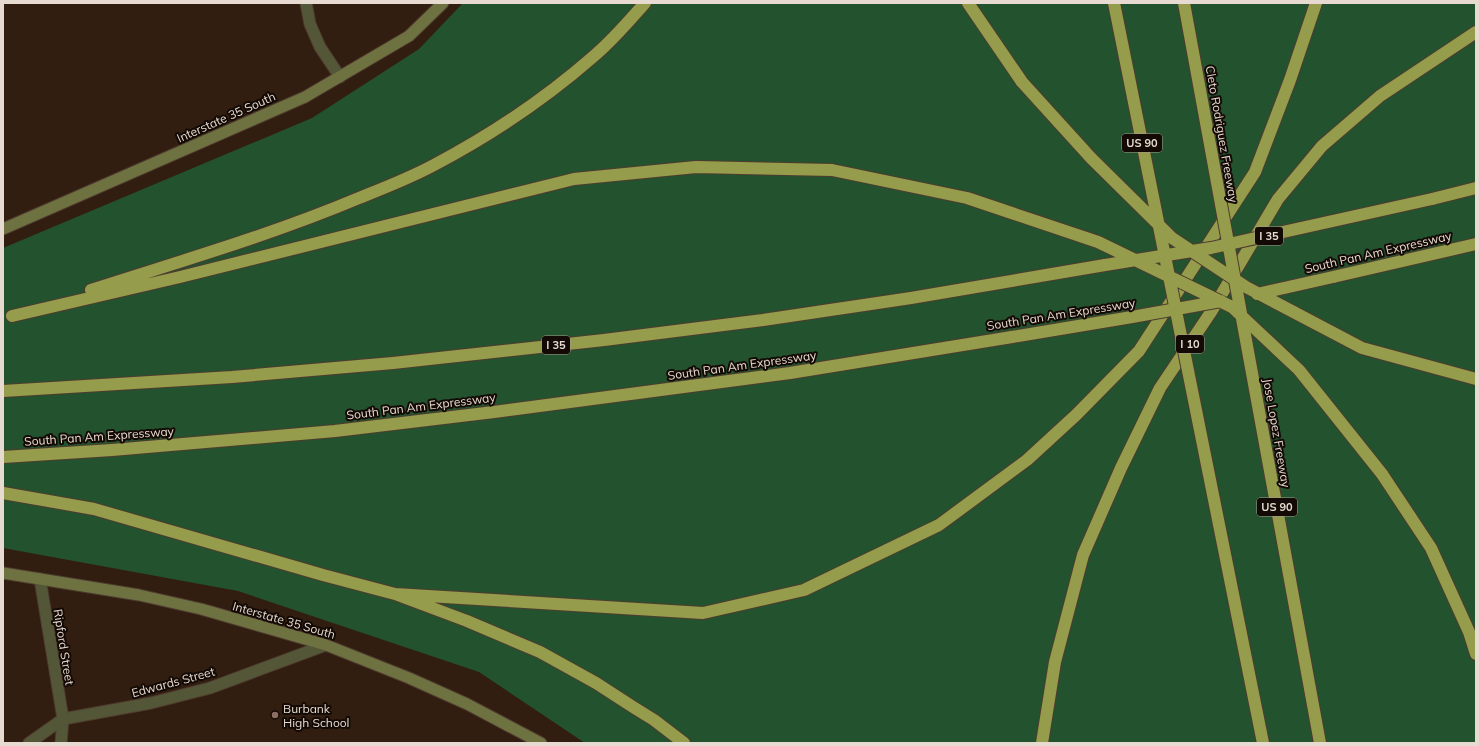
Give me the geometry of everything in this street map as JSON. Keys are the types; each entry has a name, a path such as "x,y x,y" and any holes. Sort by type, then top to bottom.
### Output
{"highway":[{"path":"7,317 265,234 322,214 434,165 517,115 549,92 595,56 625,26 645,3"},
{"path":"968,3 1022,82 1091,158 1172,238 1240,282 1362,348 1476,379"},
{"name":"US 90","path":"1114,3 1263,743"},
{"name":"Cleto Rodriguez Freeway","path":"1184,3 1233,270"},
{"path":"395,594 703,613 804,590 938,525 1027,460 1076,415 1139,351 1255,172 1290,80 1316,3"},
{"name":"I 10","path":"1042,743 1055,662 1083,555 1121,468 1160,388 1211,312 1278,200 1322,146 1380,96 1476,32"},
{"path":"7,317 180,277 574,179 696,168 832,170 967,198 1098,242 1232,308 1299,370 1382,474 1431,548 1469,632 1476,654"},
{"name":"I 35","path":"3,391 386,364 596,341 763,320 911,298 1211,248 1476,188"},
{"name":"South Pan Am Expressway","path":"3,457 334,431 494,412 790,373 1132,317 1274,291 1476,244"},
{"name":"Jose Lopez Freeway","path":"1233,270 1320,743"},
{"path":"3,493 94,509 323,575 395,594 467,621 540,652 596,683 654,720 684,743"}],"main road":[{"name":"Interstate 35 South","path":"3,229 305,97 409,36 443,3"},
{"name":"Interstate 35 South","path":"3,573 139,595 201,609 326,645 409,678 460,701 541,743"}],"street":[{"path":"306,3 310,24 320,47 340,77"},
{"name":"Ripford Street","path":"40,579 63,719 61,743"},
{"name":"Edwards Street","path":"29,743 63,719 151,703 210,688 326,645"}],"green space":[{"path":"463,3 1476,3 1476,743 585,743 479,672 238,591 3,548 3,248 312,118 419,49"}],"place":[{"name":"Burbank High School","path":"275,715"}]}
